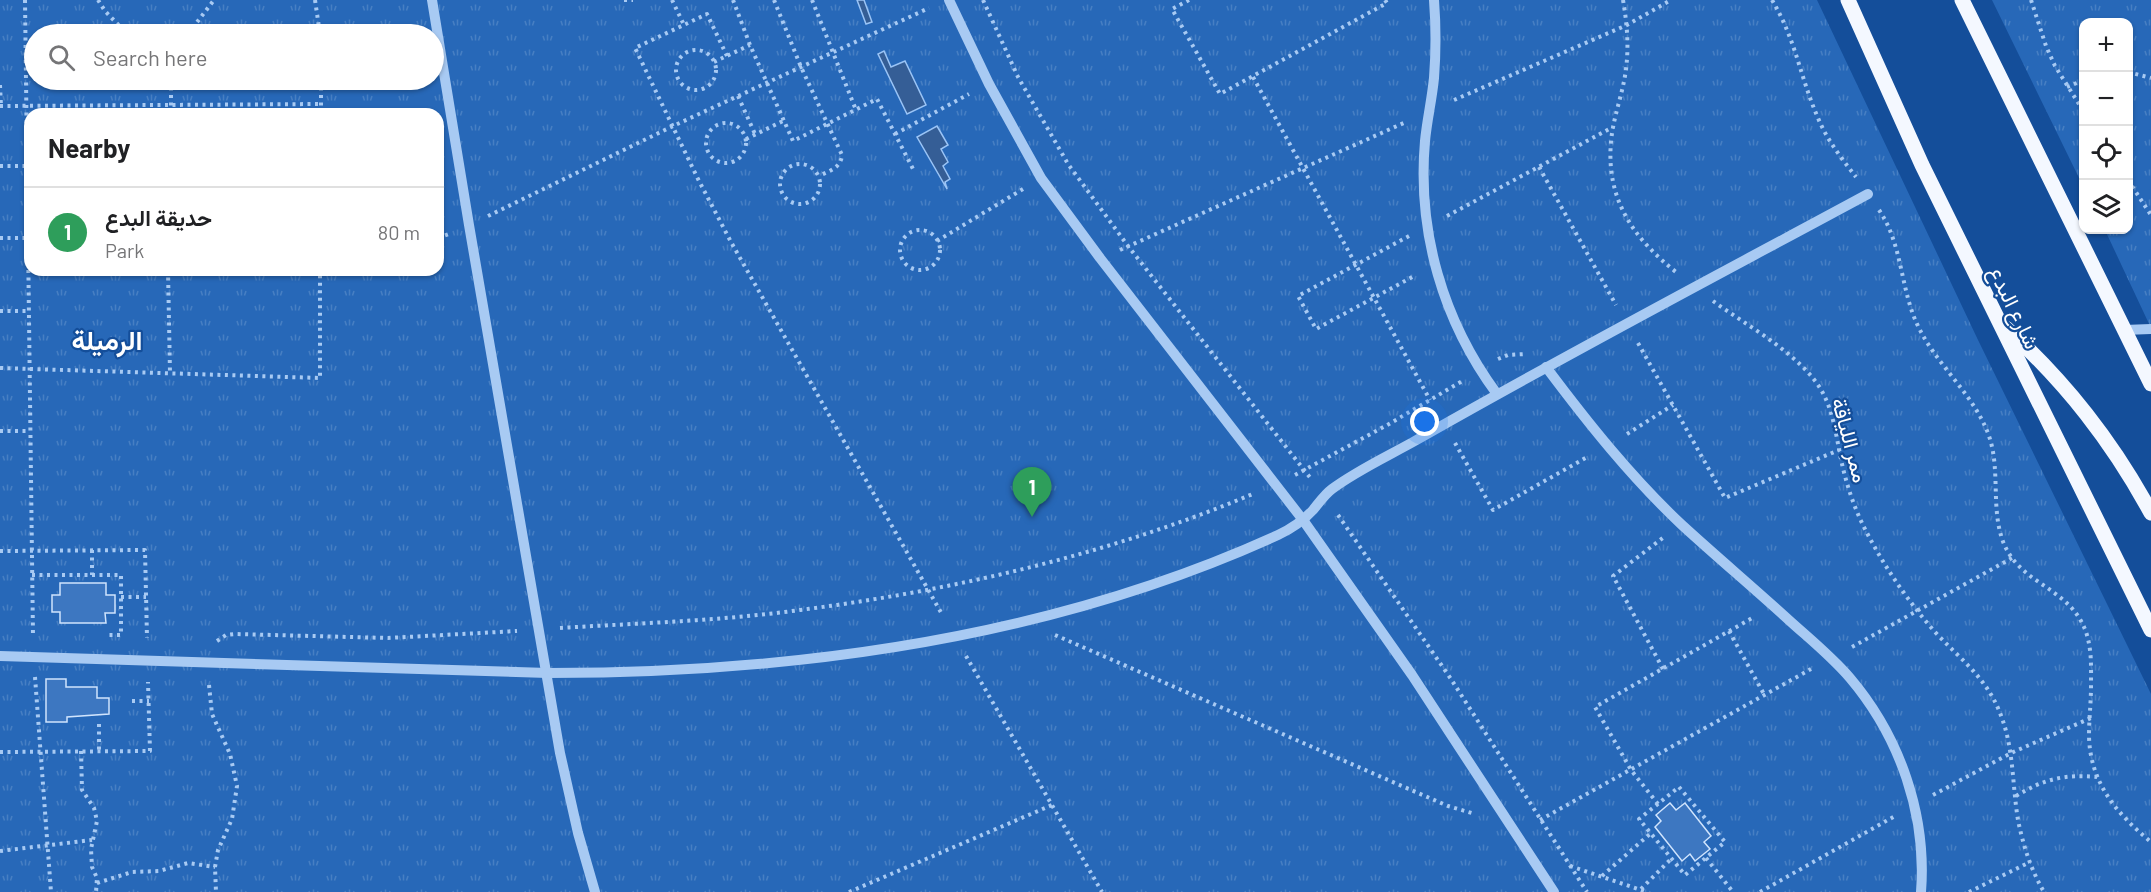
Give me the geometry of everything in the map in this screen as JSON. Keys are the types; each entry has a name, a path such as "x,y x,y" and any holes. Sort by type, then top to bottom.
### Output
{"main road":[{"name":"شارع البدع","path":"1848,0 1922,165 2151,630"},
{"path":"1962,0 2151,384"},
{"path":"1999,322 2072,394 2103,434 2151,513"}],"street":[{"path":"432,0 436,24"},
{"path":"950,0 988,84 1041,178 1100,258 1303,520 1412,675 1554,892"},
{"path":"1434,0 1435,45 1424,169 1424,198 1430,246 1452,320 1479,371 1497,394"},
{"path":"444,73 560,753 578,832 595,892"},
{"path":"0,656 548,673 629,673 734,668 874,651 1032,619 1126,593 1176,576 1275,536 1303,520 1333,488 1497,394 1868,194"},
{"path":"2124,330 2151,329"},
{"path":"1546,368 1606,446 1681,524 1832,658 1866,698 1901,763 1915,804 1923,866 1921,892"}],"path":[{"path":"25,0 25,24"},
{"path":"98,0 116,24"},
{"path":"196,24 214,0"},
{"path":"315,0 319,24"},
{"path":"624,0 633,0"},
{"path":"672,0 684,25"},
{"path":"734,0 750,45 793,141 877,99 914,170"},
{"path":"774,0 801,67 841,152 842,159 836,168 819,176"},
{"path":"812,0 856,110"},
{"path":"982,0 1018,77 1068,164 1128,246 1324,495 1451,679 1587,892"},
{"path":"1189,0 1172,9 1220,94 1393,0"},
{"name":"ممر اللياقة","path":"1623,0 1627,25 1626,71 1611,142 1610,165 1614,188 1622,209 1632,229 1647,248 1694,287 1791,357 1817,383 1833,417 1853,503 1865,530 1897,585 1937,634 1974,670 1994,700 2007,733 2022,841 2044,892"},
{"path":"1100,258 1627,25 1671,0"},
{"path":"1772,0 1793,42 1818,120 1830,141 1882,214 1893,237 1909,305 1917,325 1943,367 1970,399 1989,438 1995,470 1997,518 2005,546 2012,558 2031,578 2066,601 2085,630 2092,659 2089,736 2097,777 2118,813 2151,842"},
{"path":"2031,0 2046,46 2067,87 2079,105"},
{"path":"444,235 673,126 938,5"},
{"path":"727,56 707,14 635,48 732,242 954,636 1102,892"},
{"path":"714,62 750,45"},
{"path":"689,51 704,52 714,62 715,77 705,88 699,90 684,87 676,75 678,61 689,51"},
{"path":"2133,73 2151,78"},
{"path":"1253,77 1303,167"},
{"path":"2067,87 2079,82"},
{"path":"895,134 988,84"},
{"path":"0,85 0,106 321,104"},
{"path":"26,90 26,106"},
{"path":"171,90 171,105"},
{"path":"321,90 321,108"},
{"path":"738,96 755,134"},
{"path":"746,139 736,126 722,124 714,127 709,133 706,148 715,160 723,163 730,162 743,154 746,139 783,121"},
{"path":"793,165 808,166 819,176 818,192 813,199 807,202 799,204 792,202 781,191 782,176 793,165"},
{"path":"0,166 24,166"},
{"path":"1539,167 1725,498 1839,450"},
{"path":"938,241 1041,178"},
{"path":"2133,188 2151,215"},
{"path":"926,231 938,241 939,255 931,267 916,270 904,263 901,256 902,242 912,232 926,231"},
{"path":"0,238 24,238"},
{"path":"29,276 33,657 51,892"},
{"path":"168,276 170,373"},
{"path":"0,368 320,378 320,276"},
{"path":"0,311 29,311"},
{"path":"216,892 215,867 218,850 232,819 237,786 230,754 212,714 210,701 209,654 218,639 235,634 388,638 756,615 863,601 928,589 1046,564 1105,548 1163,529 1277,484 1389,424 1499,359 1519,353 1538,360 1546,368"},
{"path":"0,431 30,431"},
{"path":"1663,669 1613,576 1681,524"},
{"path":"92,550 92,575"},
{"path":"1515,834 2012,558"},
{"path":"32,575 121,575 121,634 99,635"},
{"path":"121,597 146,597"},
{"path":"1658,804 1630,770 1595,707 1773,606"},
{"path":"1032,619 1063,639 1448,806 1466,812 1503,815"},
{"path":"1729,631 1765,696"},
{"path":"33,635 44,635"},
{"path":"132,701 149,701"},
{"path":"99,724 99,751"},
{"path":"81,751 82,790 94,808 97,821 92,840 91,858 97,883 96,892"},
{"path":"2016,796 2034,785 2054,778 2076,775 2097,777"},
{"path":"1679,787 1725,842 1686,875 1651,833 1639,819 1679,787"},
{"path":"849,892 1052,805"},
{"path":"1602,876 1651,833"},
{"path":"0,851 92,840"},
{"path":"1640,890 1672,858"},
{"path":"1706,858 1733,892"},
{"path":"1969,892 2030,862"},
{"path":"97,883 132,872 159,871 188,863 215,867"},
{"path":"1546,880 1570,866 1647,892"}],"green space":[{"path":"0,0 1817,0 1978,340 2151,694 2151,892 0,892"},
{"path":"1992,0 2151,0 2151,328 2107,234 2133,234 2133,18 2079,18 2079,178"}],"shaded area":[{"path":"857,0 864,0 872,22 866,24"},
{"path":"884,51 891,67 905,61 926,105 907,114 878,54"},
{"path":"937,126 948,145 941,149 948,162 943,166 950,179 945,182 947,189 917,137"}],"building":[{"path":"60,583 106,583 106,595 115,595 115,613 105,613 106,623 60,623 60,612 52,612 52,595 60,595"},
{"path":"46,679 66,679 66,687 97,687 97,698 109,698 109,714 67,717 67,722 46,722"},
{"path":"1670,803 1676,810 1685,803 1711,836 1704,842 1710,849 1695,861 1690,854 1682,861 1655,827 1661,821 1656,815"}],"place":[{"name":"حديقة البدع","path":"1032,517"}],"district":[{"name":"الرميلة","path":"107,339"}]}
